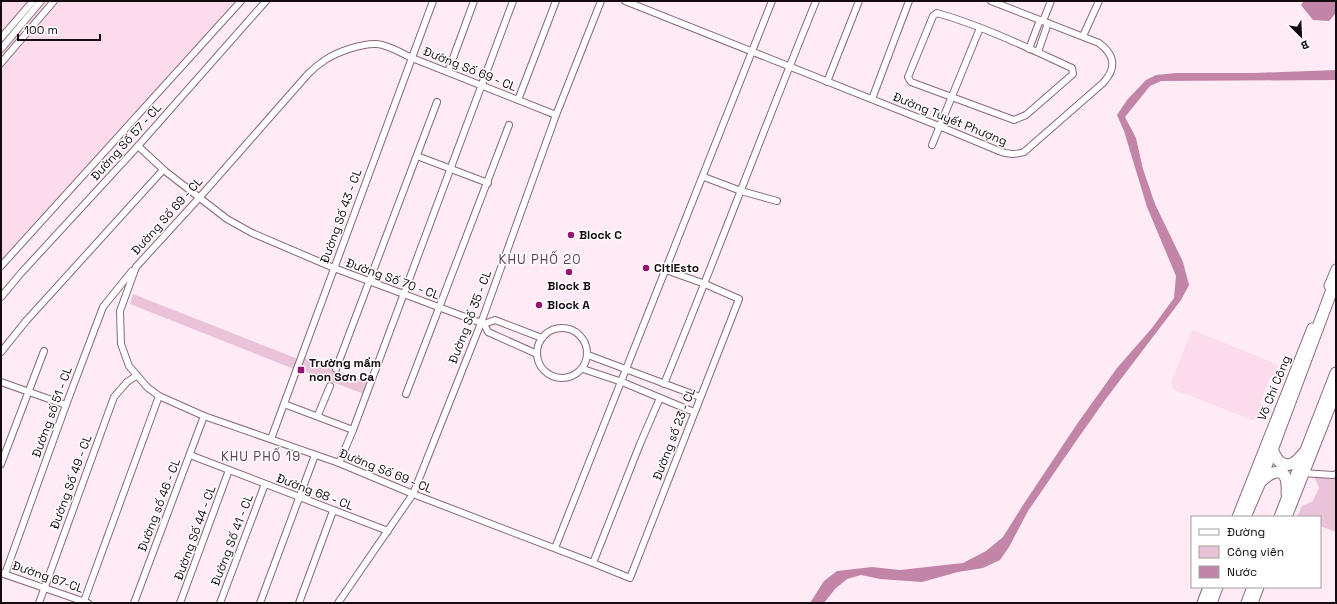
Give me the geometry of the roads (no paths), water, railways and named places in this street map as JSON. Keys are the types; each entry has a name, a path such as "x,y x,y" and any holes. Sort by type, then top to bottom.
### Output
{"highway":[{"name":"Võ Chí Công","path":"1245,516 1260,482 1336,279"},
{"path":"1280,516 1287,498 1302,473 1306,450 1336,373"},
{"path":"1272,449 1275,458 1279,462 1290,465 1295,464 1306,450"},
{"path":"1260,482 1271,473 1278,472 1284,474 1288,485 1287,498"},
{"path":"1210,603 1217,588"},
{"path":"1247,603 1253,588"}],"main road":[{"name":"Võ Chí Công","path":"1237,516 1336,269"},
{"path":"1287,516 1302,473 1336,393"},
{"path":"1202,603 1208,588"},
{"path":"1253,603 1259,588"}],"street":[{"path":"1,38 33,1"},
{"path":"1,49 41,1"},
{"path":"1,58 50,1"},
{"path":"1,63 54,1"},
{"path":"1,266 241,1"},
{"name":"Đường Số 57 - CL","path":"1,297 22,272 138,146 266,1"},
{"name":"Đường Số 43 - CL","path":"270,439 432,1"},
{"path":"448,72 474,1"},
{"path":"339,463 404,295 512,1"},
{"path":"518,100 556,1"},
{"name":"Đường Số 35 - CL","path":"338,603 388,532 412,494 482,324 556,115 601,1"},
{"name":"Đường Tuyết Phượng","path":"625,1 1007,154 1015,154 1024,152 1103,83 1112,69 1112,61 1106,48 1099,43 991,1"},
{"path":"555,548 679,235 704,176 772,1"},
{"path":"664,384 742,191 789,67 816,1"},
{"path":"827,82 859,1"},
{"path":"872,99 909,1"},
{"path":"1038,52 1044,21 1051,1"},
{"path":"1083,36 1099,1"},
{"path":"937,13 980,28 1029,48 1072,68 1073,74 1026,115 1014,120 911,82 908,77 934,16 937,13"},
{"path":"1029,48 1044,21"},
{"path":"932,145 980,28"},
{"name":"Đường Số 69 - CL","path":"556,115 412,58 394,49 377,44 341,51 325,60 308,74 136,267 120,311 121,344 129,366 136,376 159,396 204,416 339,463 412,494 630,578"},
{"path":"336,369 437,102"},
{"path":"406,394 509,125"},
{"name":"Đường Số 70 - CL","path":"138,146 164,170 199,198 227,219 252,233 334,268 482,324 488,332 537,354"},
{"path":"417,156 488,183"},
{"path":"1,352 22,326 164,170"},
{"path":"704,176 742,191 778,201"},
{"name":"Đường số 51 - CL","path":"3,573 104,307 136,267"},
{"path":"666,270 705,284"},
{"name":"Đường số 23 - CL","path":"630,578 739,299 705,284"},
{"name":"Đường Số 70 - CL","path":"482,324 495,320 542,338"},
{"path":"564,328 579,334 587,347 588,355 583,369 575,376 567,379 558,379 550,376 538,363 538,345 542,338 548,332 564,328"},
{"path":"1,464 44,351"},
{"path":"588,355 700,397"},
{"path":"583,369 622,382 694,412"},
{"name":"Đường Số 49 - CL","path":"39,603 114,397 127,382 136,376"},
{"path":"1,382 66,405"},
{"path":"318,415 330,386"},
{"path":"86,602 159,396"},
{"path":"594,563 640,444 660,398"},
{"path":"284,404 318,415 353,430"},
{"name":"Đường số 46 - CL","path":"134,603 204,416"},
{"name":"Đường 68 - CL","path":"190,455 388,532"},
{"path":"260,603 315,455"},
{"name":"Đường Số 44 - CL","path":"180,603 229,470"},
{"path":"1302,473 1335,474"},
{"name":"Đường Số 41 - CL","path":"220,603 265,484"},
{"path":"299,603 333,511"},
{"name":"Đường 67-CL","path":"3,573 86,602"}],"water":[{"path":"1304,1 1336,1 1336,13 1329,21 1313,20 1301,5"},
{"path":"1336,70 1336,80 1161,81 1150,86 1125,117 1136,138 1143,169 1155,204 1183,262 1189,285 1181,300 1105,400 1074,444 1028,511 1009,547 1000,560 983,568 958,572 922,582 880,579 861,575 847,579 835,589 824,603 810,603 824,581 837,571 872,567 900,570 963,563 986,551 1003,537 1077,424 1117,368 1152,328 1174,298 1176,276 1147,207 1124,131 1117,115 1127,100 1146,80 1156,75 1176,73 1254,73"}],"place":[{"name":"Block C","path":"571,235"},
{"name":"CitiEsto","path":"646,268"},
{"name":"Block B","path":"569,272"},
{"name":"Block A","path":"539,305"},
{"name":"Trường mầm non Sơn Ca","path":"301,370"}],"district":[{"name":"KHU PHỐ 20","path":"540,259"},
{"name":"KHU PHỐ 19","path":"261,456"}]}
